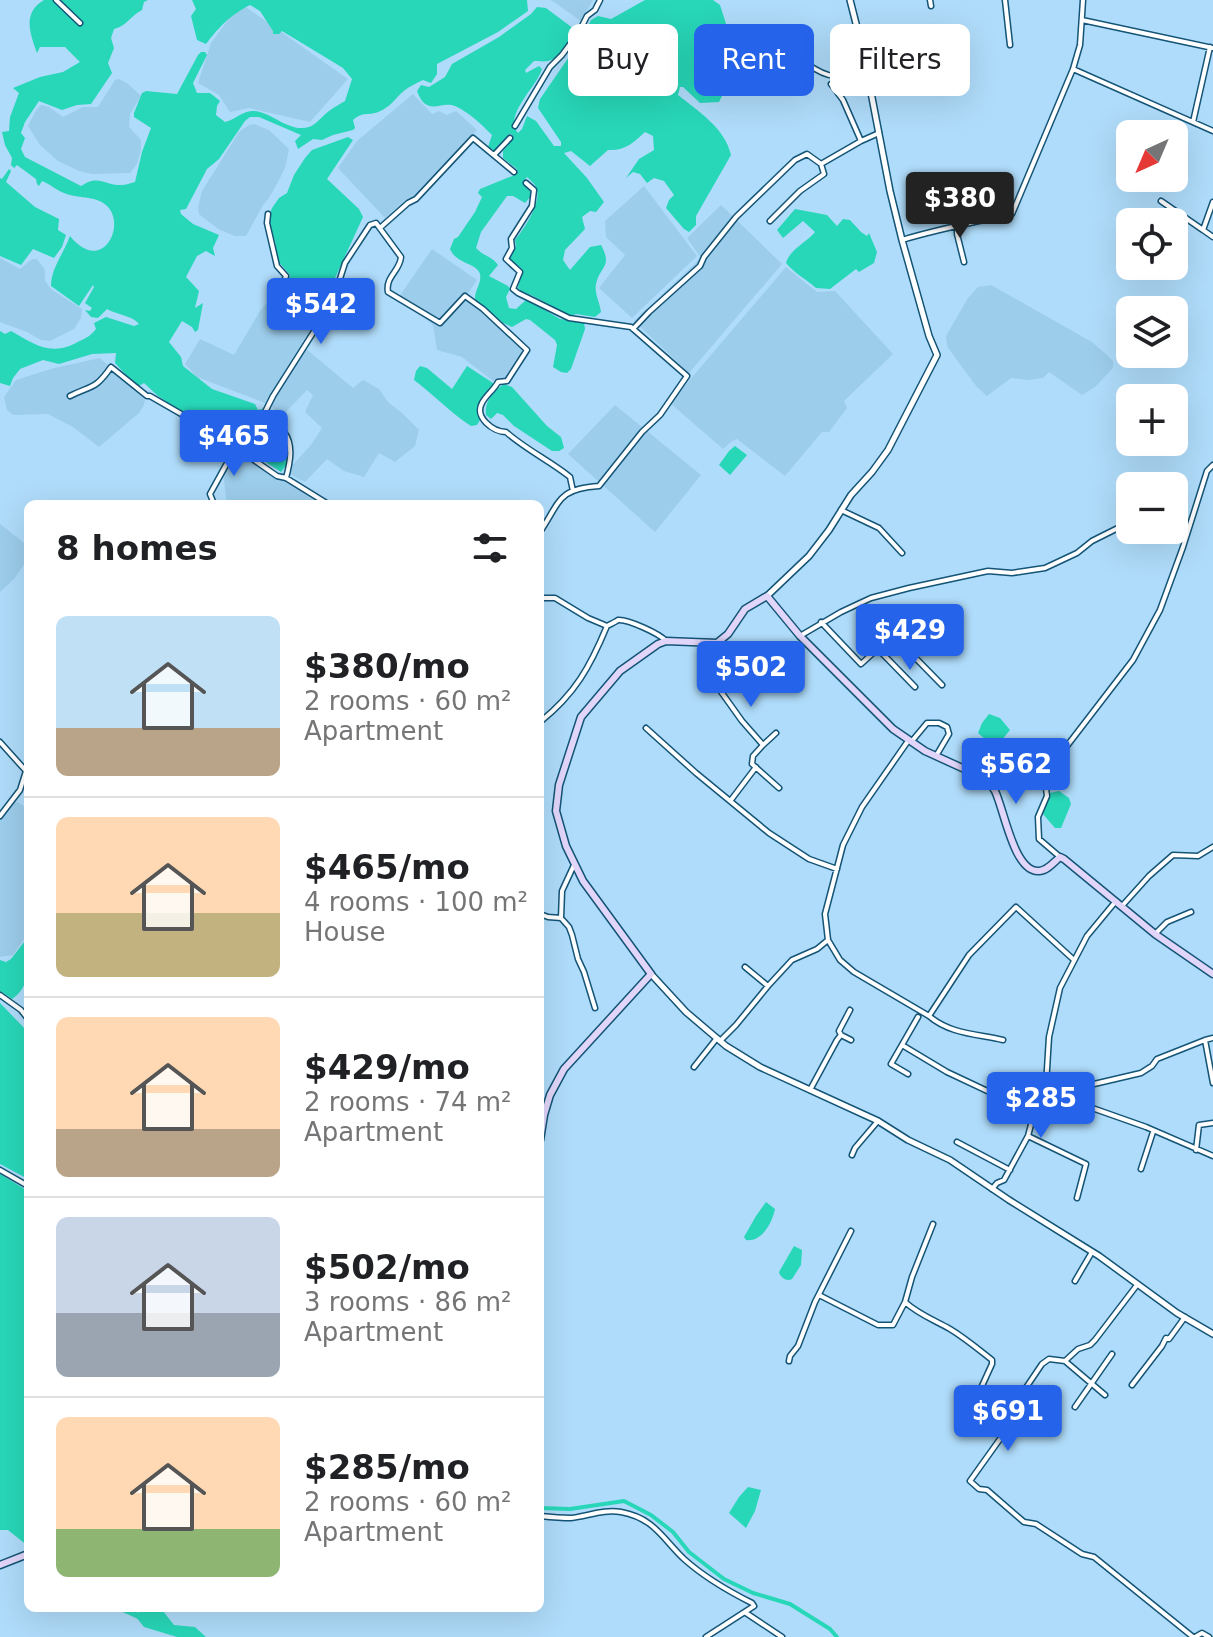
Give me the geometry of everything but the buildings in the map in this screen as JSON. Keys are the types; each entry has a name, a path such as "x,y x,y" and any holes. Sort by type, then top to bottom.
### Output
{"main road":[{"path":"544,1115 550,1095 564,1069 651,974 592,895 574,865 559,825 557,799 581,717 620,671 635,659 666,641 717,643 728,634 745,609 767,596 798,634 909,742 982,777 990,784 1012,842 1025,865 1040,872 1060,857 1064,859 1155,934 1213,974"},
{"path":"0,1565 24,1556"}],"street":[{"path":"56,0 80,23"},
{"path":"515,126 550,67 571,44 600,0"},
{"path":"850,0 856,24"},
{"path":"1005,0 1010,45"},
{"path":"902,240 946,227 1012,214 1073,69 1080,45 1083,0"},
{"path":"1082,20 1212,48 1193,122"},
{"path":"1073,69 1213,131"},
{"path":"840,96 861,141"},
{"path":"767,596 809,556 851,495 888,450 937,355 902,240 872,96"},
{"path":"821,164 879,133"},
{"path":"381,227 416,199 473,138 514,172"},
{"path":"494,155 510,138"},
{"path":"633,329 700,266 736,217 795,160 807,154 821,164 824,174 800,191 770,221"},
{"path":"526,183 534,190 532,206 511,239 512,248 506,259 520,272 513,289 569,318 631,327 687,376 660,415 642,432 599,486 579,488 566,494 544,525"},
{"path":"1161,201 1213,237"},
{"path":"1203,230 1213,202"},
{"path":"268,214 267,223 277,266 286,276 279,298 318,325"},
{"path":"286,478 290,443 265,412 318,325 345,263 370,225 376,223 401,257 401,264 388,281 388,292 440,323 465,296 527,350 507,381 498,382 486,396 480,405 480,413 488,425 498,432 506,432 570,477 573,491"},
{"path":"957,227 964,262"},
{"path":"70,396 92,388 111,367 147,396 322,500"},
{"path":"212,500 210,494 236,451"},
{"path":"1188,529 1207,471 1213,465"},
{"path":"841,510 879,528 902,553"},
{"path":"798,634 871,598 988,571 1012,573 1045,568 1116,529"},
{"path":"1060,857 1039,839 1038,817 1047,796 1045,781 1060,755 1133,660 1160,610 1183,544"},
{"path":"544,598 555,598 607,626"},
{"path":"544,719 566,700 580,682 607,626 620,620 661,635 666,641"},
{"path":"821,622 861,664 893,635 942,685"},
{"path":"878,649 915,687"},
{"path":"702,665 763,745"},
{"path":"936,756 949,734 947,727 927,723 909,742 862,807 843,845 825,914 828,940 840,960 854,972 936,1022 954,1031 1003,1040"},
{"path":"646,728 769,833 809,859 837,869"},
{"path":"776,733 752,761 779,788"},
{"path":"0,742 24,767"},
{"path":"730,801 756,767"},
{"path":"0,816 20,790 24,779"},
{"path":"992,1189 1004,1180 1028,1136 1038,1098 1046,1085 1049,1037 1060,988 1087,936 1173,855 1198,856 1213,847"},
{"path":"574,865 562,891 561,918 569,927 595,1008"},
{"path":"929,1016 969,955 1015,907 1074,960"},
{"path":"1155,934 1167,922 1191,912"},
{"path":"544,916 561,918"},
{"path":"694,1067 736,1025 792,960 817,949 828,940"},
{"path":"745,967 768,986"},
{"path":"651,974 686,1012 718,1040 760,1067 878,1121 908,1140 950,1160 1213,1334"},
{"path":"0,995 24,1014"},
{"path":"810,1090 841,1035 839,1031 850,1010"},
{"path":"908,1074 891,1064 918,1017"},
{"path":"841,1035 851,1040"},
{"path":"1046,1085 1061,1089 1077,1088 1141,1073 1157,1059 1213,1038"},
{"path":"1205,1040 1213,1083"},
{"path":"902,1045 947,1072 1034,1113"},
{"path":"1061,1097 1106,1111 1213,1156"},
{"path":"852,1155 878,1121"},
{"path":"1196,1150 1199,1125 1213,1123"},
{"path":"1141,1169 1153,1132"},
{"path":"1028,1136 1086,1164 1077,1198"},
{"path":"957,1142 1010,1170"},
{"path":"0,1170 24,1184"},
{"path":"819,1295 864,1319 882,1326 893,1325 905,1302 933,1224"},
{"path":"789,1361 851,1231"},
{"path":"1075,1281 1092,1252"},
{"path":"1065,1361 1075,1351 1095,1340 1137,1285"},
{"path":"905,1302 973,1344 992,1360 971,1410 1004,1435"},
{"path":"1132,1385 1185,1317"},
{"path":"1075,1407 1112,1354"},
{"path":"1105,1395 1065,1361 1049,1359 1042,1364 1017,1401 1017,1414 970,1478 971,1483 987,1490 1024,1522 1036,1524 1082,1554 1096,1559 1194,1637 1202,1633 1209,1637"},
{"path":"544,1516 573,1518 589,1513 617,1511 638,1516 654,1526 684,1559 754,1606 709,1636"},
{"path":"746,1613 782,1637"}],"shaded area":[{"path":"44,0 148,0 144,2 142,10 114,29 111,38 114,48 108,63 112,73 91,104 62,110 39,101 21,133 25,138 21,149 25,157 81,186 97,180 115,185 135,182 151,128 134,117 142,93 177,94 201,52 207,55 193,83 197,93 210,93 220,101 216,115 225,122 254,111 294,127 309,127 345,101 352,79 343,68 282,31 273,34 260,11 250,5 225,22 206,44 197,40 191,16 196,9 192,0 527,0 528,11 498,32 437,64 437,74 431,83 423,80 382,110 357,117 353,120 353,130 322,140 313,139 298,149 295,141 301,135 259,117 250,117 219,159 207,169 186,209 180,210 193,224 219,235 213,248 215,256 206,251 197,256 186,277 199,291 195,308 203,303 198,330 195,332 182,321 169,342 181,357 183,366 212,389 255,404 258,410 268,410 263,421 268,430 279,426 286,433 291,459 281,472 261,459 243,440 237,441 230,452 188,429 184,414 144,383 137,387 115,363 116,353 92,354 59,364 43,360 20,369 10,386 0,383 0,331 5,334 11,331 34,344 56,349 88,336 96,329 94,323 106,317 134,326 139,324 107,309 98,318 91,317 85,310 92,308 85,303 93,285 79,306 51,286 55,267 70,236 82,247 92,251 101,249 113,234 112,213 106,205 96,200 64,193 42,181 39,186 36,179 17,165 14,168 11,165 12,158 5,145 2,132 9,131 10,117 19,93 13,88 63,72 80,62 65,47 40,47 37,53 30,31 30,17"},
{"path":"551,0 593,0 581,21"},
{"path":"645,0 713,0 720,5 726,24 694,24 694,96 722,96 719,102 700,103 683,87 680,87 678,95 678,24 589,24 598,16 611,19"},
{"path":"240,3 348,79 310,122 249,108 230,112 219,95 198,83 211,43"},
{"path":"537,7 546,8 568,24 568,44 558,56 548,61 534,61 525,70 526,73 539,66 542,69 518,110 515,126 518,133 527,116 536,121 554,146 561,146 538,108 540,99 568,58 568,96 678,95 717,128 731,155 696,216 696,225 689,232 666,208 674,195 664,181 654,178 647,183 640,174 633,172 626,178 639,159 654,150 653,136 645,132 624,148 608,150 590,166 571,151 564,153 604,202 596,212 590,211 582,217 585,229 565,250 563,260 570,270 590,247 601,245 606,262 596,284 601,312 595,317 571,316 518,288 522,269 509,259 516,246 515,240 535,207 537,193 527,177 523,182 532,195 525,203 507,196 481,232 476,248 498,265 489,276 510,289 506,297 509,308 516,309 527,299 560,319 584,322 585,329 567,373 553,367 555,340 530,320 512,327 475,300 480,274 457,258 450,249 475,212 482,197 478,193 480,189 517,174 517,169 503,158 503,151 512,140 512,134 495,151 488,147 492,135 470,115 455,106 425,104 417,91 421,85 429,87 445,77 452,64 499,37"},
{"path":"119,79 141,96 130,114 129,127 141,140 141,150 137,164 130,173 92,174 79,171 58,161 40,145 28,126 41,105 63,117 83,107 98,107 115,80"},
{"path":"413,94 432,114 439,111 447,115 456,111 477,130 415,197 406,199 385,218 338,168 357,141"},
{"path":"254,124 269,130 289,149 285,168 246,236 235,236 205,219 199,214 198,207 202,191 239,132"},
{"path":"348,137 353,140 327,179 359,209 363,217 316,315 282,298 290,275 278,261 269,216 279,198 287,193 294,175 312,150"},
{"path":"9,169 6,182 35,207 59,219 58,230 66,235 54,258 33,249 21,265 0,256 0,178"},
{"path":"644,186 697,256 632,318 599,288 625,255 606,237 605,221"},
{"path":"721,205 782,264 689,373 634,321 701,258 687,238"},
{"path":"795,209 827,215 837,226 843,219 850,220 861,232 867,236 869,233 877,252 874,263 859,272 856,269 830,289 816,288 786,263 815,232 803,221 783,238 777,230"},
{"path":"432,249 477,280 465,298 525,351 506,379 493,381 462,357 437,350 433,325 399,297"},
{"path":"0,258 20,269 32,259 37,259 45,270 45,281 51,289 82,309 81,318 74,329 50,341 0,322"},
{"path":"786,267 817,292 835,291 893,354 844,401 847,408 829,432 822,432 785,476 737,439 723,449 670,403"},
{"path":"991,285 1092,342 1113,361 1113,368 1095,387 1082,395 1049,372 1043,378 1011,378 987,396 947,346 946,336 968,298 978,287"},
{"path":"270,299 314,323 265,403 197,377 185,364 200,339 234,355"},
{"path":"305,348 353,388 363,380 379,389 388,402 419,430 415,446 395,462 379,453 364,477 344,471 327,459 305,482 286,472 322,428 305,412 313,395 307,390 281,417 270,404"},
{"path":"100,358 145,400 139,413 99,447 73,427 48,414 13,415 7,410 4,397 16,380"},
{"path":"420,366 427,368 452,389 467,366 493,383 479,404 480,420 477,425 471,426 464,421 414,380"},
{"path":"504,384 512,387 561,437 564,448 552,451 503,415 497,413 491,419 486,415 490,397"},
{"path":"615,405 701,475 655,532 568,454"},
{"path":"735,446 747,455 730,475 719,465"},
{"path":"245,450 281,480 305,486 326,500 226,500 223,473 230,459"},
{"path":"0,524 24,543 24,565 0,592"},
{"path":"989,714 1000,718 1010,730 997,746 978,733"},
{"path":"1059,791 1069,798 1071,804 1061,828 1055,828 1043,814 1050,793"},
{"path":"18,802 24,806 24,939 13,955 0,957 0,818 10,804"},
{"path":"24,942 24,984 12,999 0,991 0,960 6,962"},
{"path":"0,1003 24,1028 24,1177 0,1164"},
{"path":"0,1174 24,1189 24,1543 8,1530 0,1530"},
{"path":"766,1202 775,1209 769,1225 757,1238 746,1240 744,1237"},
{"path":"794,1246 802,1250 801,1265 792,1279 786,1280 779,1272"},
{"path":"748,1487 761,1490 746,1528 729,1513"},
{"path":"139,1612 164,1612 174,1625 195,1627 206,1637 177,1637 144,1627 136,1617"}],"waterway":[{"path":"544,1508 570,1509 624,1501 651,1515 673,1532 689,1552 724,1579 753,1593 790,1604 830,1629 837,1637"},
{"path":"130,1612 141,1617"}]}
